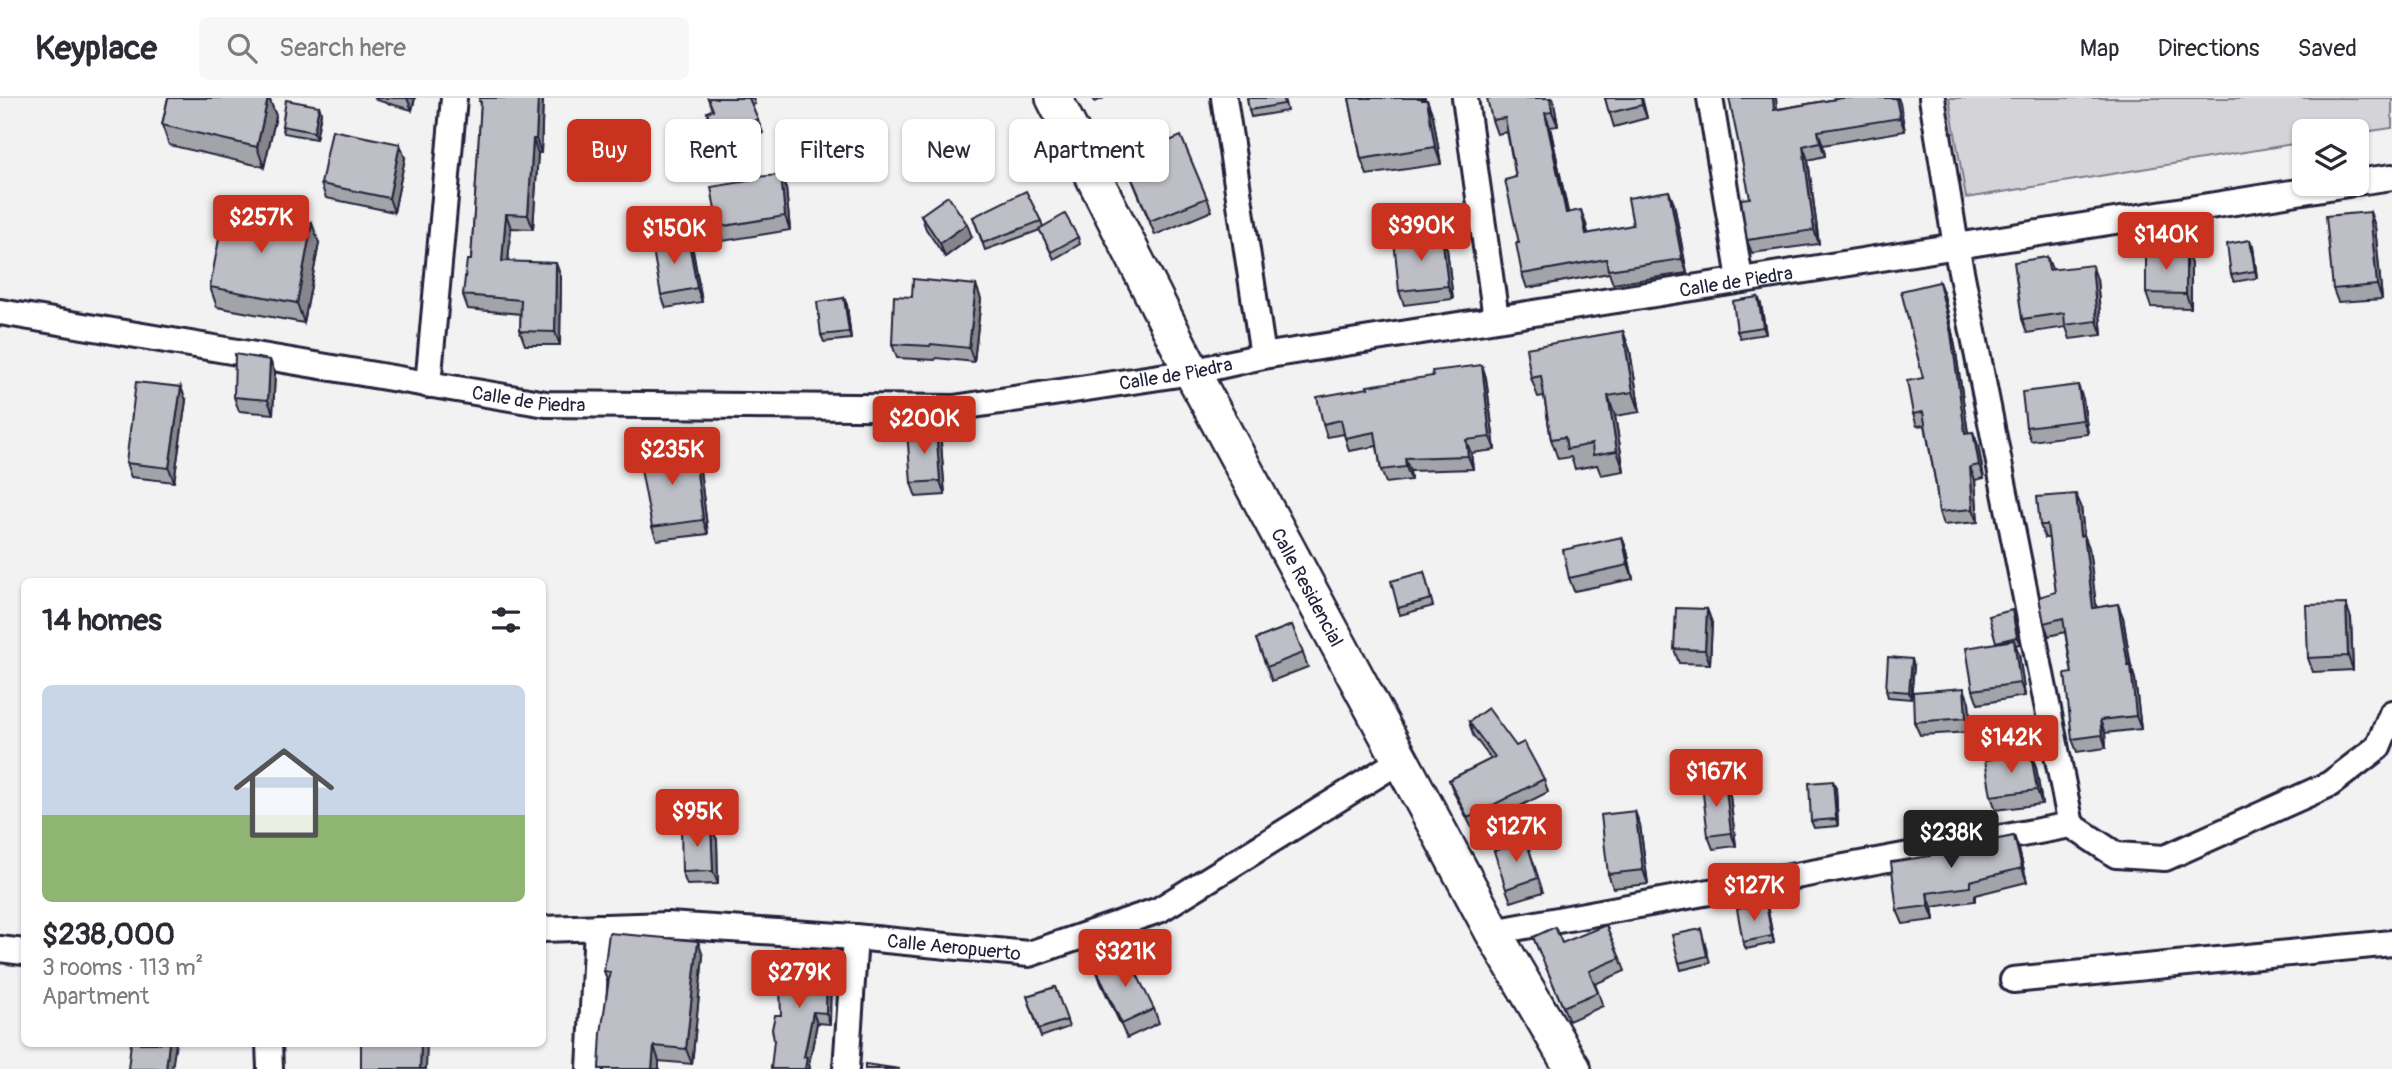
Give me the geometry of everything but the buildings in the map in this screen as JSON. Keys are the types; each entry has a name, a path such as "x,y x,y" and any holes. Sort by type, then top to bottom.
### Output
{"main road":[{"name":"Calle Residencial","path":"1054,98 1192,372 1493,932 1573,1069"}],"street":[{"path":"428,385 454,98"},
{"path":"1224,98 1263,356"},
{"path":"1465,98 1496,318"},
{"path":"1710,98 1740,279"},
{"path":"1933,98 1956,246 2071,825"},
{"path":"2369,180 2392,177"},
{"name":"Calle de Piedra","path":"0,312 546,404 954,408 1192,372 1263,356 1496,318 2292,193"},
{"path":"1493,932 2071,825 2116,855 2165,858 2330,784 2378,747 2392,713"},
{"name":"Calle Aeropuerto","path":"546,929 668,925 855,937 1029,954 1159,910 1401,760"},
{"path":"590,1069 597,928"},
{"path":"846,1069 855,937"},
{"path":"2013,980 2392,943"},
{"path":"0,949 21,952"},
{"path":"269,1047 270,1069"}],"shaded area":[{"path":"1949,98 2392,98 2392,128 2369,131 2369,119 2292,119 2292,144 1966,198"}]}
